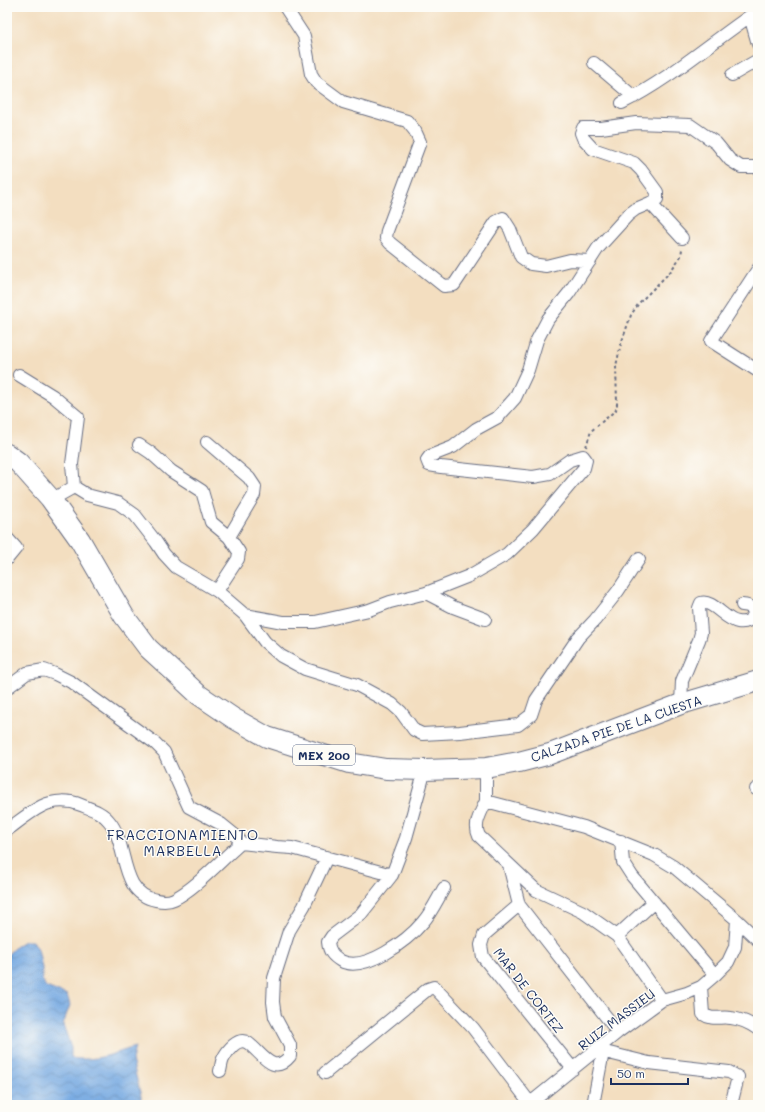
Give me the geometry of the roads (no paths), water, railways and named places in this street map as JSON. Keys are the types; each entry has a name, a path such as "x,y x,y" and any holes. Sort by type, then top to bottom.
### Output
{"main road":[{"name":"CALZADA PIE DE LA CUESTA","path":"7,454 18,462 50,498 80,540 124,616 148,648 200,695 233,718 267,737 350,763 386,769 425,770 486,768 519,762 550,754 680,704 758,681"}],"street":[{"path":"285,7 304,36 311,74 316,82 343,102 407,121 415,131 420,142 386,231 386,238 390,243 444,286 454,285 496,222 503,218 510,228 520,257 532,264 546,266 570,260 590,261"},
{"path":"622,103 634,97 684,64 752,12 758,44"},
{"path":"732,75 758,60"},
{"path":"594,63 634,97"},
{"path":"245,614 283,622 315,622 369,610 390,602 426,593 469,576 507,554 533,529 584,468 586,460 583,456 570,460 550,474 533,477 441,467 429,465 428,460 430,456 452,447 476,429 498,418 515,398 528,370 537,340 548,319 569,293 590,261 612,232 628,215 636,209 657,199 657,192 634,163 594,149 583,138 581,133 583,128 600,128 636,123 690,125 716,143 730,160 741,167 758,167"},
{"path":"647,204 682,238"},
{"path":"758,269 711,341 758,371"},
{"path":"20,375 53,396 78,416 72,464 74,487"},
{"path":"207,442 249,478 255,487 254,494 229,537"},
{"path":"139,444 171,471 202,491 211,522 229,537 239,552 238,559 217,591"},
{"path":"50,498 58,496 74,487"},
{"path":"74,487 87,494 118,503 135,515 164,554 176,567 217,591 245,614 265,642 281,656 305,669 357,685 392,704 401,712 414,730 422,734 460,732 518,725 526,720 531,715 536,700 578,638 596,620 640,559"},
{"path":"7,538 16,548 7,559"},
{"path":"426,593 452,607 485,619"},
{"path":"680,704 682,681 700,640 701,632 699,608 701,603 709,603 720,612 738,622 751,620 754,611 752,607 742,605"},
{"path":"7,688 27,673 44,670 71,682 155,743 164,752 189,807 221,824 237,837 241,843"},
{"path":"486,768 486,801 476,824 476,830 479,836 536,890 582,912 617,936 662,1000"},
{"path":"425,770 406,838 392,875 361,914 332,936 328,942 329,950 345,963 357,963 369,960 400,944 423,922 444,888"},
{"path":"7,830 42,806 59,801 74,802 100,812 110,821 116,832 124,862 135,888 147,899 162,901 172,900 184,893 241,843 292,848 327,856 392,875"},
{"path":"486,801 584,827 654,855 674,867 737,920 758,940"},
{"path":"621,841 623,862 632,876 715,975"},
{"path":"220,1072 223,1059 232,1045 240,1041 247,1042 269,1063 283,1063 290,1056 290,1045 275,1017 273,1002 274,978 289,930 304,906 327,856"},
{"path":"509,865 519,905 618,1032"},
{"path":"617,936 654,902"},
{"name":"MAR DE CORTEZ","path":"519,905 484,934 480,945 484,958 573,1069"},
{"name":"RUIZ MASSIEU","path":"529,1104 573,1069 600,1051 618,1032 662,1000 687,993 701,987 715,975 728,962 735,947 737,920"},
{"path":"701,987 703,1014 709,1018 731,1018 758,1029"},
{"path":"325,1073 428,988 434,988 473,1028 529,1104"},
{"path":"593,1105 600,1051 649,1063 729,1072 738,1077 731,1105"}],"water":[{"path":"24,941 33,941 38,949 42,968 42,980 46,987 67,995 70,1005 63,1024 71,1048 71,1058 96,1058 135,1047 132,1060 141,1096 141,1105 7,1105 7,955 16,946"}],"district":[{"name":"FRACCIONAMIENTO MARBELLA","path":"183,842"}]}
